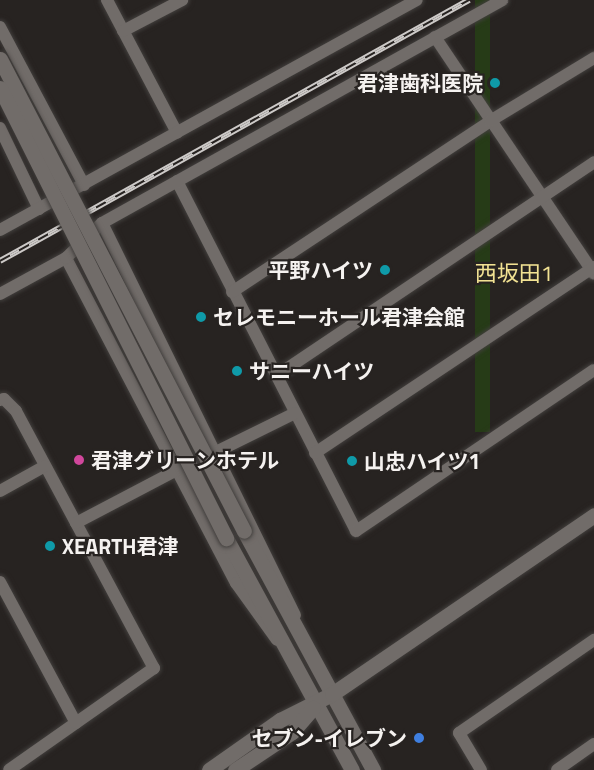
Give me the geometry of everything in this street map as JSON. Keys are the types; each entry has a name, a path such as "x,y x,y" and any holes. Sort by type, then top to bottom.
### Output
{"street":[{"path":"107,0 177,133"},
{"path":"123,31 182,0"},
{"path":"0,230 417,0"},
{"path":"0,294 66,258 102,223 502,0"},
{"path":"0,27 84,185"},
{"path":"315,453 593,270 541,198 435,37"},
{"path":"232,292 490,121 594,58"},
{"path":"0,59 244,531 373,770"},
{"path":"0,88 226,538 352,770"},
{"path":"0,128 39,209"},
{"path":"276,376 594,162"},
{"path":"177,181 356,531 594,370"},
{"path":"102,223 289,597 307,648"},
{"path":"66,258 236,583 268,630 293,658"},
{"path":"0,400 4,399 16,411 154,668 9,770"},
{"path":"216,452 295,413"},
{"path":"0,491 45,466"},
{"path":"76,523 177,470"},
{"path":"209,770 280,720 317,704 594,515"},
{"path":"0,582 76,723"},
{"path":"481,770 459,733 594,640"},
{"path":"235,770 292,732 317,704"},
{"path":"557,770 594,744"}],"green space":[{"path":"475,0 490,0 490,432 475,432"}],"railway":[{"path":"0,261 469,0"}],"place":[{"name":"君津歯科医院","path":"495,83"},
{"name":"平野ハイツ","path":"385,270"},
{"name":"セレモニーホール君津会館","path":"201,317"},
{"name":"サニーハイツ","path":"237,371"},
{"name":"君津グリーンホテル","path":"79,460"},
{"name":"山忠ハイツ1","path":"352,461"},
{"name":"XEARTH君津","path":"50,546"},
{"name":"セブン-イレブン","path":"419,738"}],"district":[{"name":"西坂田1","path":"514,274"}]}
